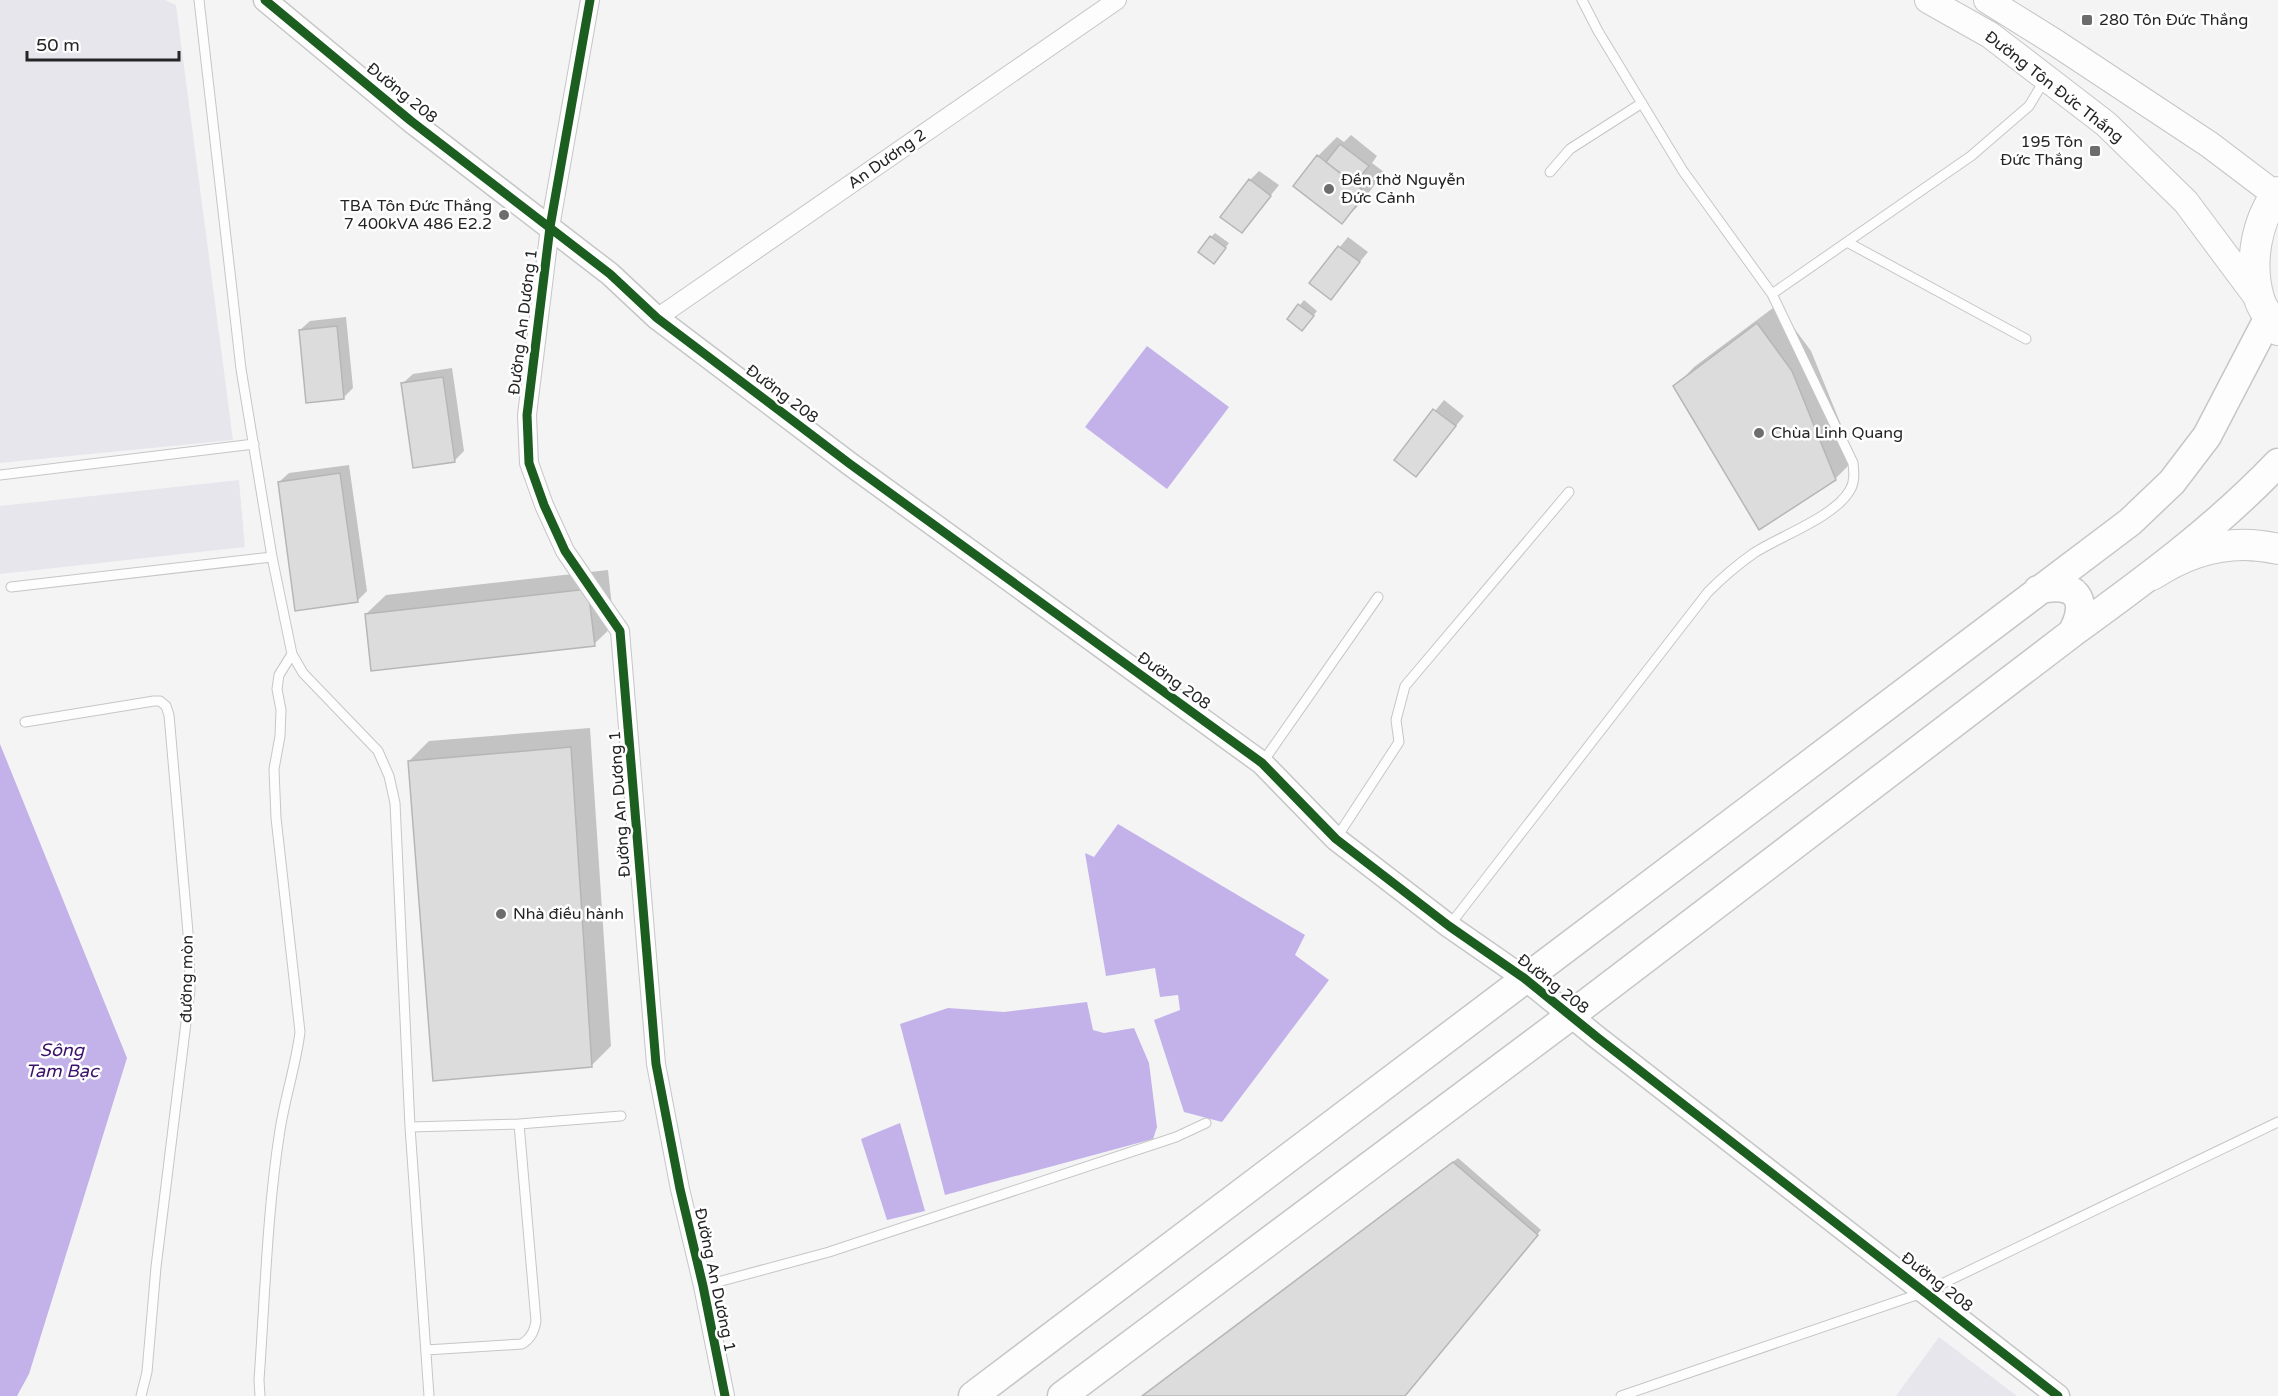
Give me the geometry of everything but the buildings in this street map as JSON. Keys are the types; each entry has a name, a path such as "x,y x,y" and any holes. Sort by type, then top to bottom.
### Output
{"highway":[{"path":"2269,316 2255,261 2264,218 2277,194"},
{"path":"2152,575 2187,555 2206,549 2246,544 2278,549"}],"main road":[{"name":"Đường Tôn Đức Thắng","path":"1928,0 1990,35 2106,124 2186,202 2269,316"},
{"name":"Đường Tôn Đức Thắng","path":"1987,0 2210,145 2277,194"},
{"path":"973,1396 2130,522 2172,482 2206,436 2269,316"},
{"path":"1062,1396 1570,1016 2072,633 2152,575 2227,513 2278,462"},
{"path":"2038,590 2054,586 2066,588 2076,595 2081,605 2080,618 2072,633"}],"street":[{"name":"Đường 208","path":"265,0 411,122 610,274 657,318 850,464 1262,763 1335,839 1449,926 1524,978 2058,1396"},
{"name":"Đường An Dương 1","path":"590,0 550,227 527,415 529,463 544,505 565,550 620,631 656,1064 680,1189 703,1286 725,1396"},
{"name":"An Dương 2","path":"657,318 1117,0"}],"lane":[{"path":"199,0 241,369 272,557 292,654 303,673 378,751 389,776 395,803 410,1127 429,1396"},
{"path":"1449,926 1708,592 1728,572 1755,553 1835,507 1850,491 1853,483 1853,463 1772,294 1683,171 1598,31 1582,0"},
{"path":"1772,294 1971,156 2029,106 2045,79"},
{"path":"1550,172 1570,149 1642,104"},
{"path":"1847,242 2026,339"},
{"path":"0,475 254,444"},
{"path":"1335,839 1399,742 1396,720 1405,686 1569,492"},
{"path":"11,587 272,557"},
{"path":"1262,763 1378,597"},
{"path":"260,1396 259,1380 274,1179 280,1128 297,1060 300,1032 276,818 274,769 280,736 277,689 279,675 292,654"},
{"name":"đường mòn","path":"25,722 154,701 160,701 170,714 188,935 190,990 156,1267 147,1372 141,1396"},
{"path":"410,1127 519,1124 621,1116"},
{"path":"1621,1396 1925,1292 2278,1122"},
{"path":"703,1286 829,1252 1176,1137 1206,1123"},
{"path":"426,1350 522,1344 530,1339 534,1330 536,1321 519,1124"}],"shaded area":[{"path":"0,0 165,0 176,5 233,440 0,463"},
{"path":"239,480 245,547 0,574 0,506"},
{"path":"1939,1337 2017,1396 1896,1396"}],"water":[{"path":"1147,346 1229,407 1167,489 1085,427"},
{"name":"Sông Tam Bạc","path":"0,744 127,1058 29,1374 17,1396 0,1396"},
{"path":"1118,824 1305,935 1295,955 1329,980 1222,1122 1184,1112 1154,1020 1180,1010 1178,995 1160,997 1155,968 1106,976 1085,853 1094,857"},
{"path":"1087,1002 1093,1030 1104,1033 1134,1028 1149,1063 1157,1127 1153,1139 945,1195 900,1024 948,1008 1004,1012"},
{"path":"900,1123 925,1211 887,1220 861,1139"}],"cycle path":[{"path":"265,0 411,121 610,274 657,318 850,464 1262,763 1336,839 1449,926 1524,978 2058,1396"},
{"path":"590,0 550,227 527,415 529,463 544,505 565,551 620,631 656,1064 680,1189 703,1286 725,1396"}],"place":[{"name":"280 Tôn Đức Thắng","path":"2087,20"},
{"name":"195 Tôn Đức Thắng","path":"2095,151"},
{"name":"Đền thờ Nguyễn Đức Cảnh","path":"1329,189"},
{"name":"TBA Tôn Đức Thắng 7 400kVA 486 E2.2","path":"504,215"},
{"name":"Chùa Linh Quang","path":"1759,433"},
{"name":"Nhà điều hành","path":"501,914"}]}
